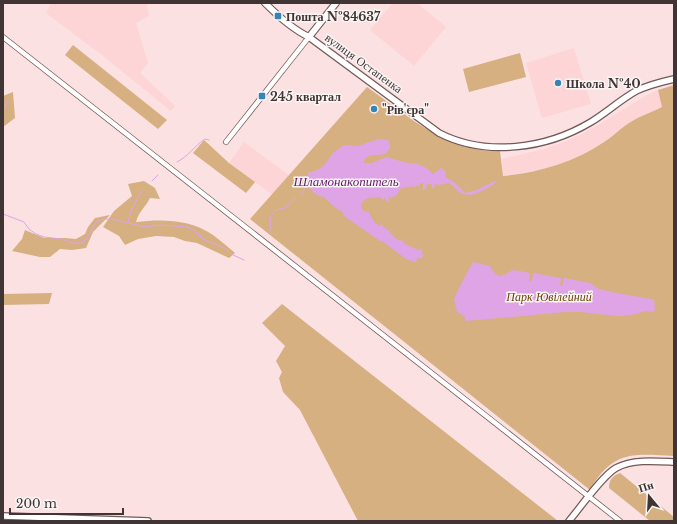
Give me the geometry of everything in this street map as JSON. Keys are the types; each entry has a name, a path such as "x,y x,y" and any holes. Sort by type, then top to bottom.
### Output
{"main road":[{"name":"вулиця Остапенка","path":"265,3 300,33 309,37"},
{"path":"309,37 336,3"}],"street":[{"path":"3,37 620,521"},
{"name":"вулиця Остапенка","path":"309,37 439,132 462,143 489,148 527,145 562,136 591,122 637,91 650,85 674,79"},
{"path":"226,142 309,37"},
{"path":"569,521 607,475 620,467 640,462 672,462"},
{"path":"3,516 148,521"}],"shaded area":[{"path":"51,3 153,3 147,5 149,16 136,23 148,63 140,73 175,106 171,111 102,55 46,13"},
{"path":"393,3 417,3 446,27 414,66 370,30"},
{"name":"Школа №40","path":"574,48 591,104 542,118 526,63"},
{"path":"658,90 663,107 641,116 591,150 570,160 542,170 503,176 502,159 544,149 566,141 588,131 647,95"},
{"path":"244,142 290,176 273,195 229,163"}],"green space":[{"path":"73,45 167,120 158,129 65,55"},
{"path":"520,53 526,77 469,92 463,69"},
{"name":"Парк Ювілейний","path":"674,85 674,456 635,455 625,457 616,461 607,468 590,490 250,219 367,87 403,114 429,131 443,138 473,149 500,151 503,176 543,169 569,161 593,149 630,122 662,107 658,90"},
{"path":"13,92 15,118 3,127 3,96"},
{"path":"204,140 229,163 255,182 246,193 193,153"},
{"path":"144,181 155,188 160,199 150,198 136,222 176,221 195,226 213,235 235,253 229,258 197,243 174,237 156,236 138,239 125,245 119,236 103,227 114,211 132,196 128,184"},
{"path":"110,215 93,232 86,248 72,250 60,249 50,257 40,257 12,251 22,239 25,230 44,238 76,239 85,234 95,218"},
{"path":"52,293 49,304 3,305 3,294"},
{"path":"282,304 558,521 358,521 300,410 283,392 279,378 282,372 276,361 285,346 262,323"},
{"path":"620,473 674,517 674,521 650,521 609,488 612,479 615,475"}],"water":[{"name":"Шламонакопитель","path":"378,139 388,140 390,149 385,154 368,156 363,162 364,163 372,163 386,157 411,164 415,163 425,167 433,174 441,168 446,172 445,177 455,183 465,193 477,190 495,181 497,182 479,192 470,195 461,193 449,183 439,185 435,184 434,188 432,188 432,184 427,184 423,191 423,183 421,183 416,186 416,188 413,186 401,188 396,196 388,198 389,202 387,202 385,198 383,200 380,197 365,200 361,204 361,208 364,211 369,212 369,215 371,215 375,223 380,226 382,224 383,227 390,230 389,232 398,240 403,240 403,243 418,250 421,249 423,256 422,258 417,258 415,262 406,259 344,216 343,212 324,198 314,193 309,184 308,173 318,170 323,166 333,153 343,145 358,146"},
{"path":"473,262 490,266 498,276 503,276 514,270 530,273 529,281 532,281 533,273 561,278 560,286 562,286 564,278 590,283 599,289 651,299 654,300 655,310 652,312 646,311 631,315 617,316 581,312 565,312 466,321 464,316 457,312 454,299"}],"waterway":[{"path":"3,110 8,100"},
{"path":"177,162 185,157 205,139 209,140"},
{"path":"152,181 158,175"},
{"path":"302,194 308,183"},
{"path":"128,222 131,211 142,190"},
{"path":"271,231 270,217 276,210 285,208 296,198"},
{"path":"3,214 24,222 29,229 36,234 44,237 62,239 72,243 82,243 87,238 97,221 105,219 112,219 145,227 160,225 188,227 203,239 226,249 231,254 244,260"}],"place":[{"name":"Пошта №84637","path":"278,16"},
{"name":"Школа №40","path":"558,83"},
{"name":"245 квартал","path":"262,96"},
{"name":"\"Рів'єра\"","path":"374,109"}]}
